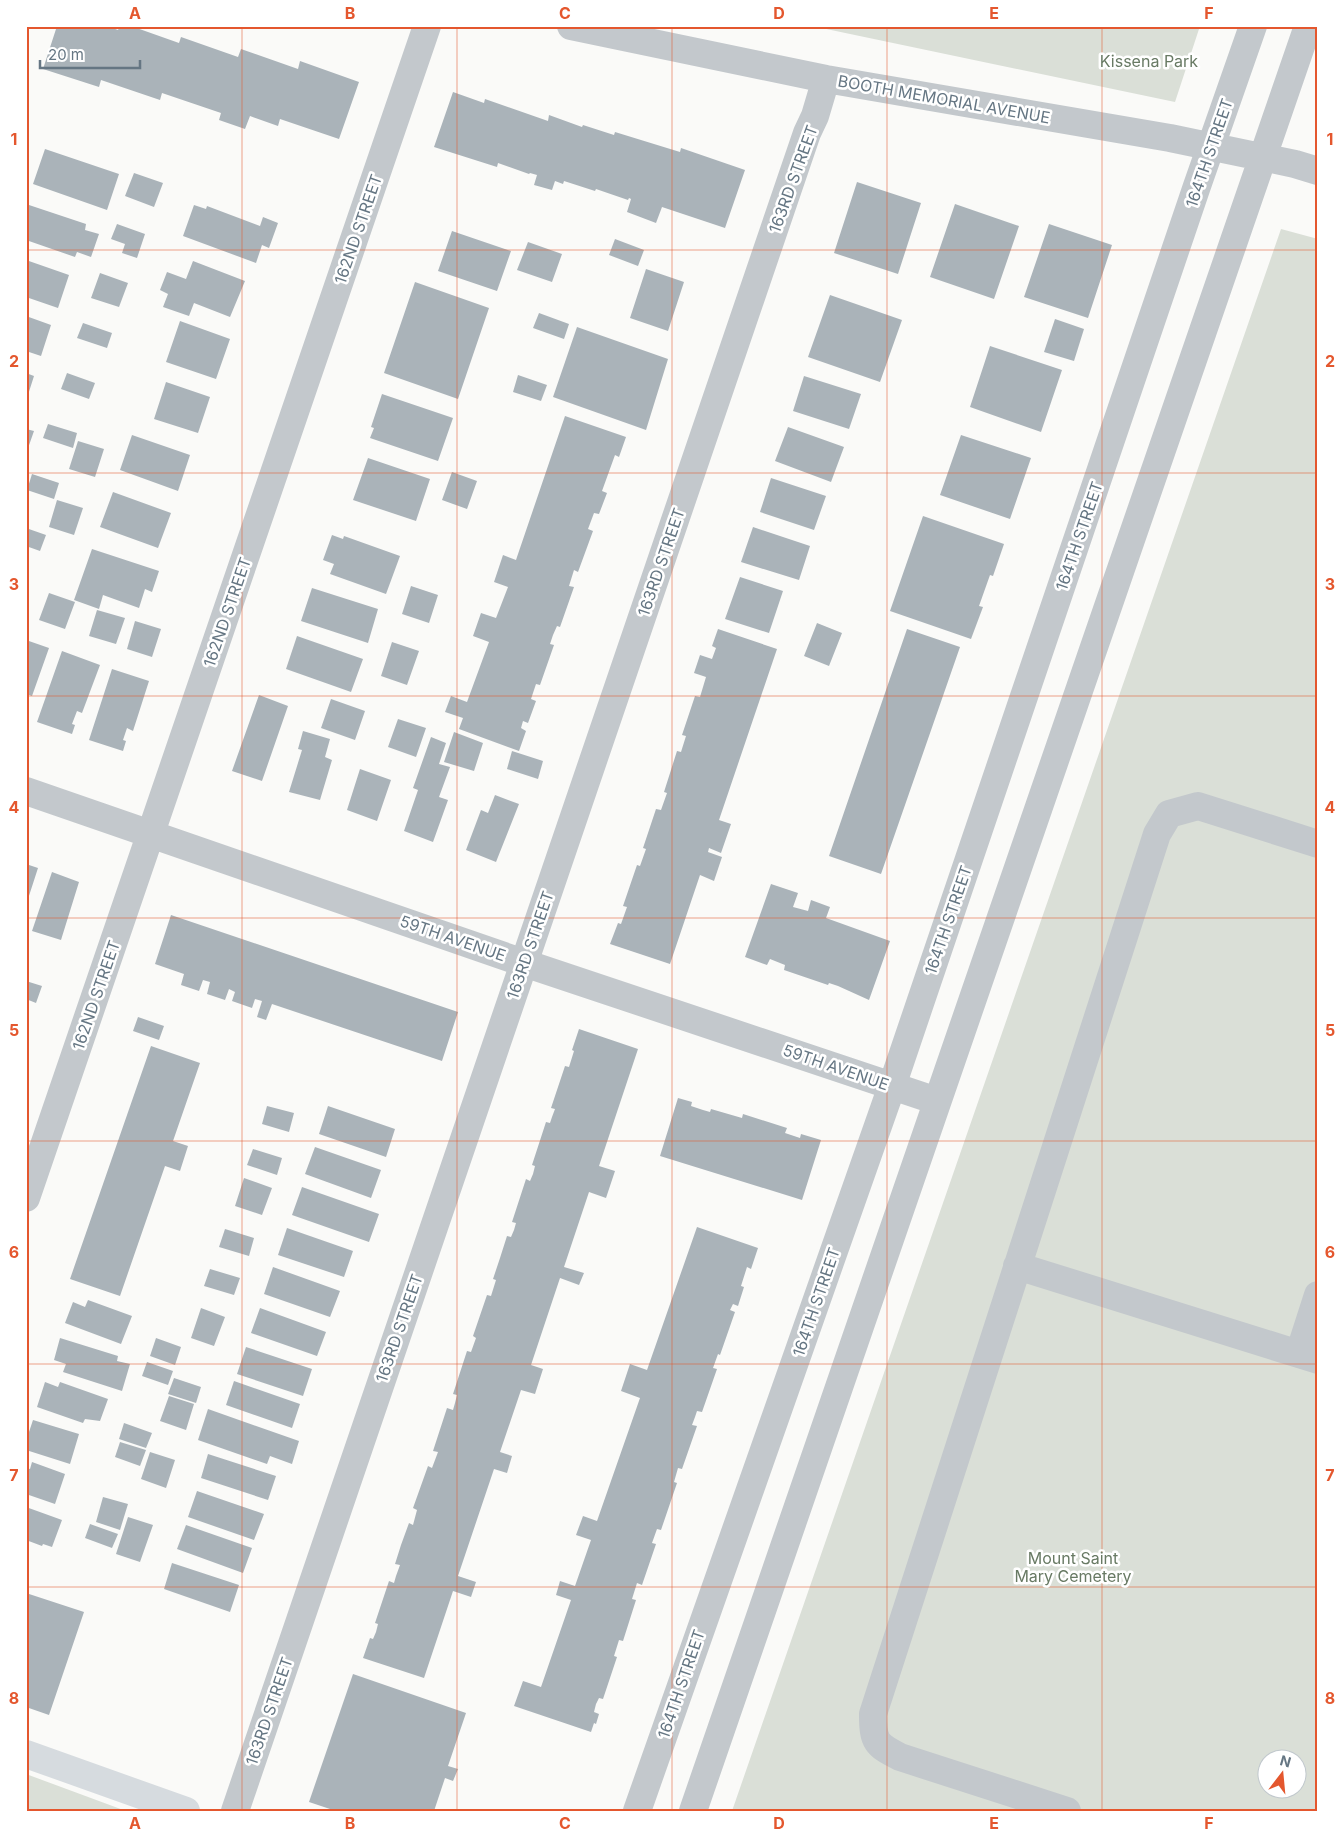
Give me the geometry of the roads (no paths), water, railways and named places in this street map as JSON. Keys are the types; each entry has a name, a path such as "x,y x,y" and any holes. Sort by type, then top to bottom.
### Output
{"main road":[{"path":"26,1754 186,1811"}],"street":[{"name":"162ND STREET","path":"26,1198 427,26"},
{"name":"BOOTH MEMORIAL AVENUE","path":"571,26 826,79 1170,138 1318,170"},
{"name":"164TH STREET","path":"637,1811 892,1086 1253,26"},
{"path":"693,1811 1308,26"},
{"name":"163RD STREET","path":"235,1811 807,133 815,116 826,79"},
{"name":"59TH AVENUE","path":"26,791 937,1102"},
{"path":"1067,1811 900,1757 882,1748 873,1734 872,1714 1157,834 1170,814 1198,806 1318,844"},
{"path":"1017,1266 1308,1357 1318,1295"}],"park label":[{"name":"Kissena Park","path":"1149,61"},
{"name":"Mount Saint Mary Cemetery","path":"1073,1567"}]}
